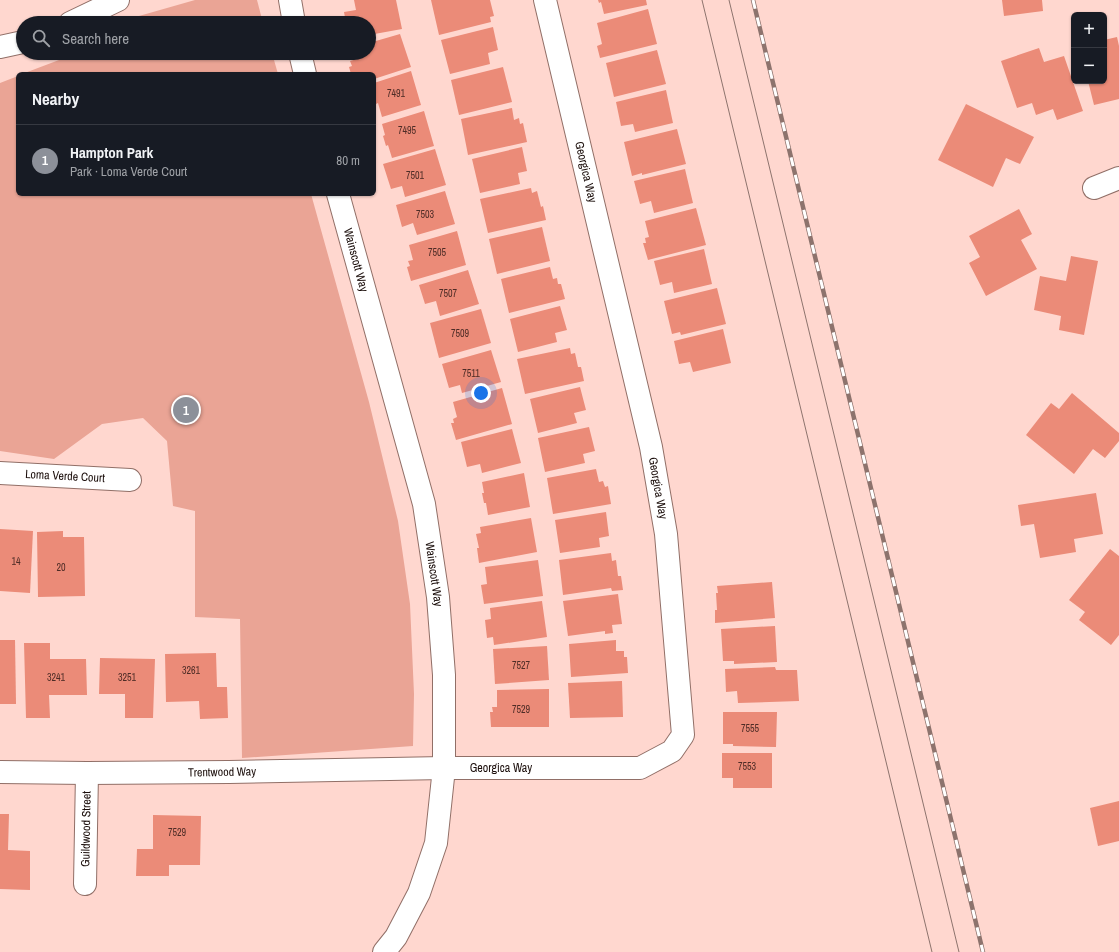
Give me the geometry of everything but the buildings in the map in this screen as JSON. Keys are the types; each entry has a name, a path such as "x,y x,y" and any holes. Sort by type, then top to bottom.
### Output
{"street":[{"path":"85,16 118,0"},
{"path":"290,0 293,16"},
{"name":"Georgica Way","path":"444,768 640,768 672,751 683,735 666,534 651,447 545,0"},
{"path":"0,47 16,44"},
{"path":"302,60 305,72"},
{"path":"1094,188 1119,178"},
{"name":"Wainscott Way","path":"339,196 424,504 438,597 444,676 444,768 436,843 419,893 396,937 384,952"},
{"name":"Loma Verde Court","path":"0,473 130,480"},
{"name":"Trentwood Way","path":"0,772 229,772 444,768"},
{"name":"Guildwood Street","path":"85,884 87,773"}],"shaded area":[{"path":"195,0 257,0 261,16 139,16"},
{"path":"59,60 274,60 277,72 27,72"},
{"path":"16,77 16,196 312,196 369,402 398,521 410,604 414,694 413,746 242,758 240,619 195,617 195,511 173,506 167,441 143,418 102,424 54,459 0,451 0,83"}],"tram line":[{"path":"702,0 932,952"},
{"path":"729,0 959,952"}],"railway":[{"path":"753,0 983,952"}],"place":[{"name":"Hampton Park","path":"186,410"}]}
